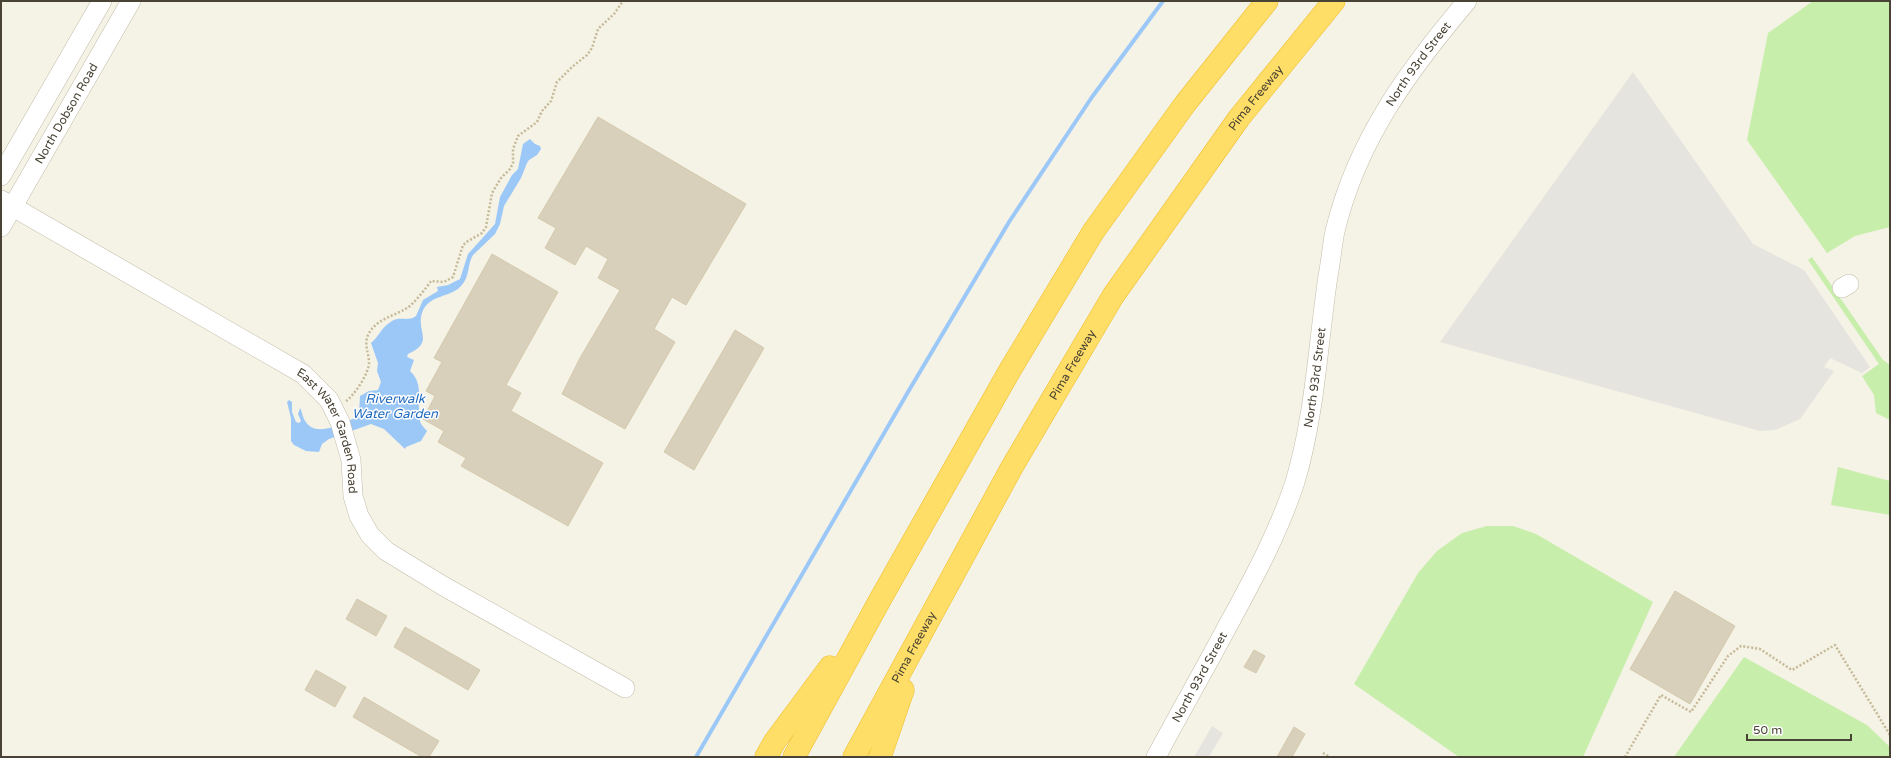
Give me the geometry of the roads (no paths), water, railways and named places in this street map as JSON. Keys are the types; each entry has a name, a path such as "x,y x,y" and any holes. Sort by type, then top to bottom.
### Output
{"highway":[{"path":"794,757 881,598 1010,370 1094,232 1185,104 1267,1"},
{"name":"Pima Freeway","path":"854,757 1012,467 1113,296 1239,118 1334,1"},
{"path":"766,757 775,741 881,598"},
{"path":"880,757 908,673 930,618"}],"street":[{"path":"1,176 102,1"},
{"name":"North Dobson Road","path":"1,227 7,203 131,1"},
{"name":"North 93rd Street","path":"1156,757 1266,555 1286,506 1295,479 1309,421 1335,232 1353,175 1377,124 1409,72 1467,1"},
{"name":"East Water Garden Road","path":"7,203 303,374 329,400 335,411 347,444 351,462 353,496 358,516 370,535 386,551 439,584 625,688"}],"water":[{"name":"Riverwalk Water Garden","path":"530,139 535,144 540,146 541,149 537,155 527,163 521,178 504,206 500,224 495,234 473,255 466,279 461,286 452,293 429,302 422,313 421,326 423,341 416,350 408,354 407,357 414,360 410,371 415,376 419,388 420,421 422,426 427,431 421,441 406,447 405,449 384,429 371,424 329,439 322,444 319,452 306,451 294,445 291,441 291,418 287,402 289,400 292,402 292,412 296,422 299,423 301,421 298,414 300,408 304,419 309,425 321,429 337,426 357,417 359,414 360,396 369,391 378,390 381,382 377,371 378,363 371,343 385,326 392,321 398,319 410,319 416,316 423,300 438,291 437,287 448,285 460,279 468,254 495,224 500,197 512,175 518,169 523,144"}],"waterway":[{"path":"696,757 908,392 1009,222 1092,97 1163,1"}]}
